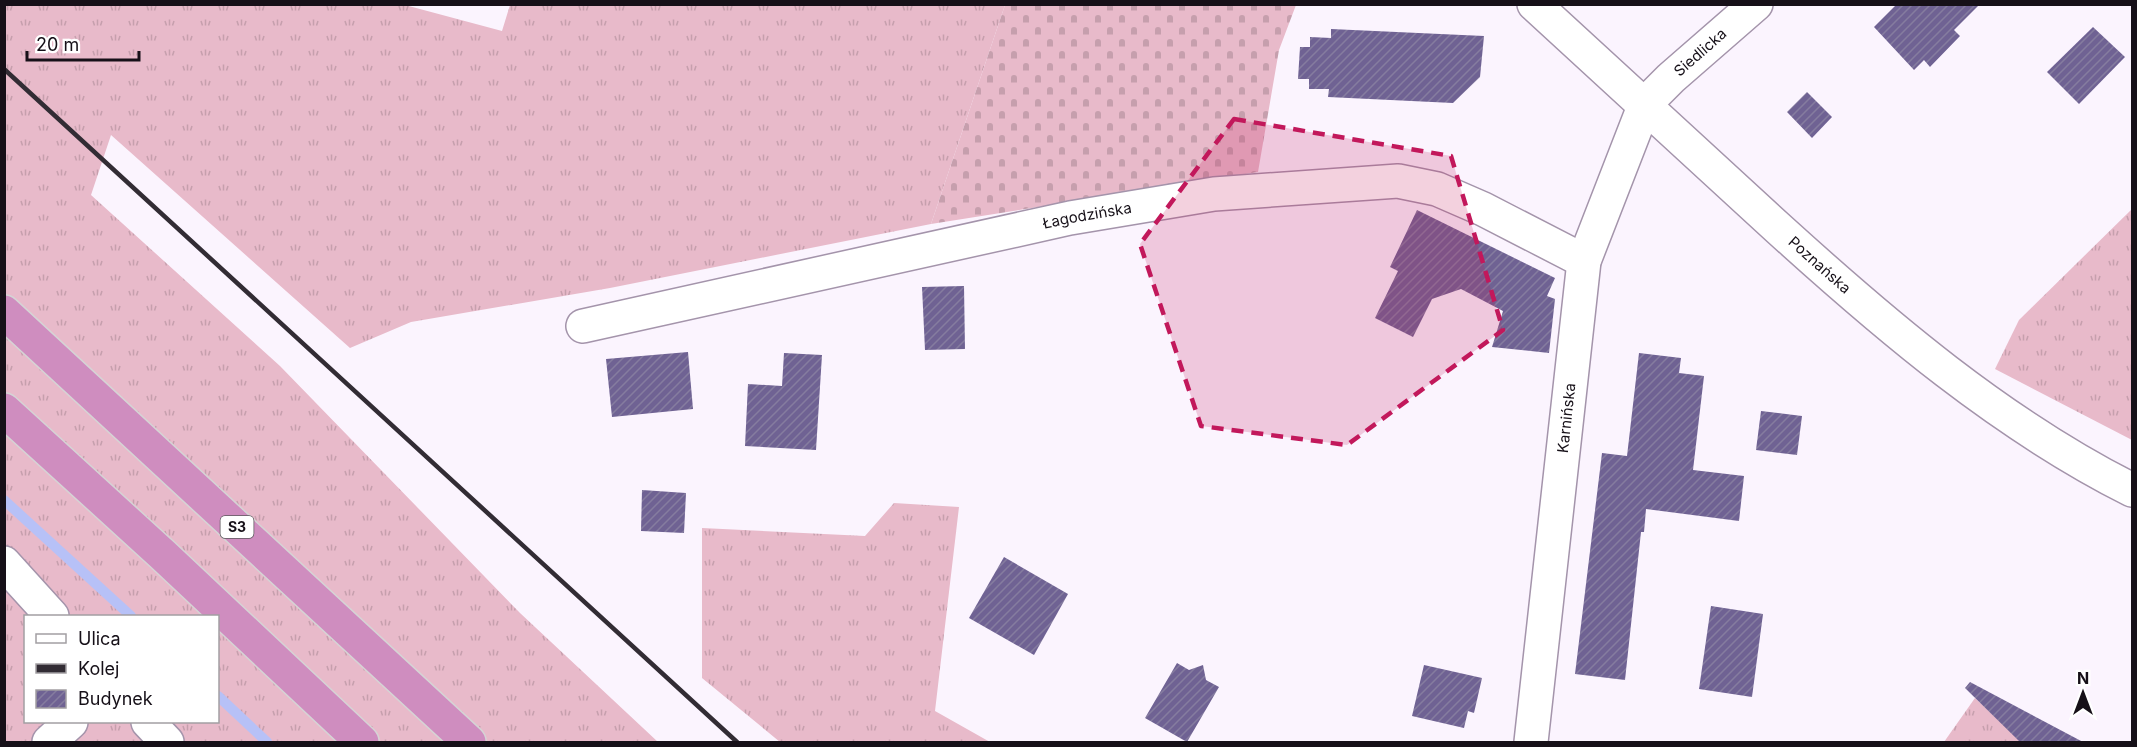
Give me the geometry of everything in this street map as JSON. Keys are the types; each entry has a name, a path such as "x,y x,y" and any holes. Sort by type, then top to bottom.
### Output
{"highway":[{"name":"S3","path":"4,312 469,742"},
{"path":"4,411 163,555 363,742"}],"street":[{"name":"Poznańska","path":"1534,4 1845,288 1924,353 2011,418 2096,472 2133,490"},
{"name":"Siedlicka","path":"1645,104 1671,78 1756,4"},
{"name":"Karnińska","path":"1531,742 1584,261 1645,104"},
{"name":"Łagodzińska","path":"583,326 1070,218 1214,194 1398,181 1437,189 1484,209 1584,261"},
{"path":"4,563 51,615"},
{"path":"49,742 70,723"},
{"path":"149,723 167,742"}],"highlighted area":[{"path":"1234,119 1451,156 1503,330 1347,445 1201,426 1140,244"}],"green space":[{"path":"4,5 405,5 502,31 510,5 1005,5 931,224 610,288 411,322 350,348 111,135 91,195 280,366 520,613 658,742 5,742"},
{"path":"1005,5 1296,5 1279,50 1258,172 931,224"},
{"path":"2132,209 2132,440 1995,369 2019,320"},
{"path":"894,503 959,507 935,711 990,742 780,742 702,678 702,528 865,536"},
{"path":"1975,698 2022,742 1944,742"}],"building":[{"path":"1897,4 1980,4 1954,30 1960,36 1930,67 1924,60 1914,70 1874,27"},
{"path":"2093,27 2125,57 2079,104 2047,72"},
{"path":"1331,29 1484,36 1480,77 1453,103 1328,97 1329,89 1309,89 1309,79 1298,79 1300,47 1310,47 1310,37 1331,38"},
{"path":"1807,92 1832,117 1812,138 1787,112"},
{"path":"1417,210 1555,278 1547,296 1555,299 1549,353 1492,347 1503,311 1461,289 1432,299 1413,337 1375,318 1398,271 1390,267"},
{"path":"964,286 965,349 925,350 922,287"},
{"path":"688,352 693,409 612,417 606,359"},
{"path":"784,353 822,355 816,450 745,446 748,384 782,386"},
{"path":"1639,353 1681,358 1679,373 1704,376 1693,470 1744,476 1739,521 1646,509 1644,532 1641,532 1625,680 1575,674 1602,453 1627,456"},
{"path":"1761,411 1802,416 1797,455 1756,450"},
{"path":"642,490 686,493 684,533 641,531"},
{"path":"1004,557 1068,594 1034,655 969,618"},
{"path":"1711,606 1763,614 1752,697 1699,689"},
{"path":"1177,663 1189,670 1203,665 1206,680 1219,687 1187,742 1145,718"},
{"path":"1424,665 1482,678 1474,713 1468,711 1464,728 1412,716"},
{"path":"1970,682 2083,742 2020,742 1965,688"}],"waterway":[{"path":"4,500 130,615"},
{"path":"219,697 267,742"}],"railway":[{"path":"4,69 737,742"}]}
